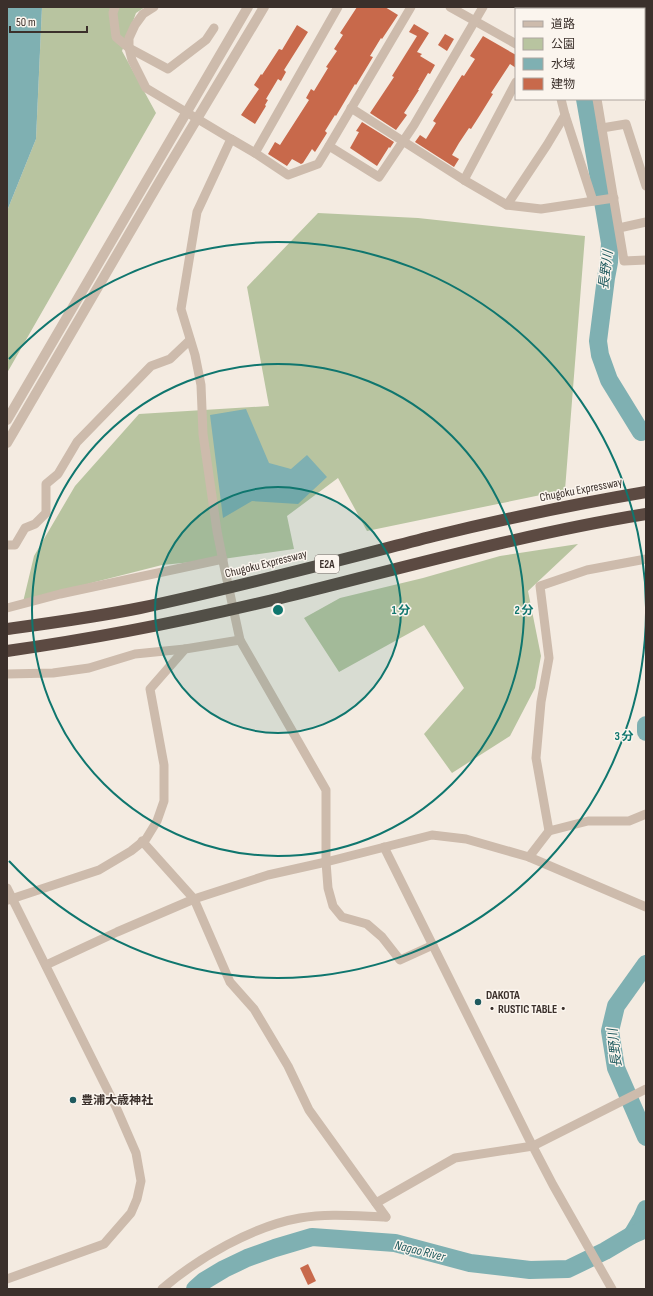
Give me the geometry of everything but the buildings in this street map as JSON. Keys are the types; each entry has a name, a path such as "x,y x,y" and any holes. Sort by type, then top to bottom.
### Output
{"highway":[{"name":"Chugoku Expressway","path":"7,629 66,621 138,608 275,577 520,516 646,492"},
{"name":"E2A","path":"7,651 72,642 144,629 274,600 532,536 646,514"}],"street":[{"path":"115,7 113,13 116,37 129,48 168,69 206,40 214,28"},
{"path":"154,7 143,14 135,25 130,38 129,48 132,60 146,88 229,137 288,175 318,164 411,7"},
{"path":"7,420 248,7"},
{"path":"7,443 161,179 264,7"},
{"path":"255,153 338,7"},
{"path":"450,7 515,43"},
{"path":"329,146 379,177 414,125 483,7"},
{"path":"464,180 515,84"},
{"path":"561,100 593,201"},
{"path":"597,100 624,261 646,260"},
{"path":"351,108 464,180 507,204 541,209 614,198"},
{"path":"507,204 547,145 565,115"},
{"path":"602,128 626,124 646,186"},
{"path":"229,137 197,212 180,309 195,355 201,386 203,434 217,530 240,640 326,790 326,862 328,888 333,906 342,917 367,924 382,937 400,960 433,945"},
{"path":"619,228 646,222"},
{"path":"7,545 15,545 25,528 35,524 46,513 46,484 58,474 77,442 151,366 170,359 190,340"},
{"path":"549,831 536,758 541,702 549,658 540,586 587,570 646,560"},
{"path":"7,608 60,594 223,563"},
{"path":"7,674 53,673 89,668 135,654 185,649 240,640"},
{"path":"10,899 99,870 131,851 146,839 157,821 164,801 164,765 150,689 185,649"},
{"path":"529,857 549,831 588,821 629,822 646,814"},
{"path":"46,965 117,932 194,899 268,875 432,835 466,839 529,857 646,907"},
{"path":"142,841 194,899 230,982 254,1009 288,1066 309,1110 386,1217 329,1215 300,1218 269,1226 230,1243 197,1263 162,1289"},
{"path":"384,847 533,1146 612,1289"},
{"path":"7,888 10,899 46,965 116,1107 136,1153 141,1181 137,1199 131,1214 104,1244 7,1279"},
{"path":"376,1203 455,1158 533,1146 646,1090"}],"green space":[{"path":"42,7 145,7 136,13 122,51 156,113 7,373 7,211 36,139"},
{"path":"318,213 418,218 585,236 565,490 367,531 338,478 287,516 294,549 223,559 162,565 23,602 34,556 75,486 139,414 269,406 247,287"},
{"path":"578,544 528,591 541,656 535,688 510,736 452,773 424,734 464,688 424,625 339,672 304,618 340,598 423,578 500,556"}],"water":[{"path":"7,7 42,7 36,139 7,211"},
{"path":"246,409 269,463 291,469 307,455 327,477 298,504 252,501 223,518 210,415"}],"waterway":[{"name":"長野川","path":"585,100 610,243 609,262 598,341 600,355 609,380 641,432"},
{"name":"長野川","path":"646,725 646,732"},
{"name":"長野川","path":"646,964 616,1006 610,1031 616,1068 646,1137"},
{"name":"長野川","path":"632,1235 646,1209"},
{"name":"Nagao River","path":"195,1289 204,1281 224,1269 247,1258 312,1237 395,1243 470,1263 530,1270 568,1269 646,1229"}],"place":[{"name":"DAKOTA ・RUSTIC TABLE・","path":"478,1002"},
{"name":"豊浦大歳神社","path":"73,1100"}]}
